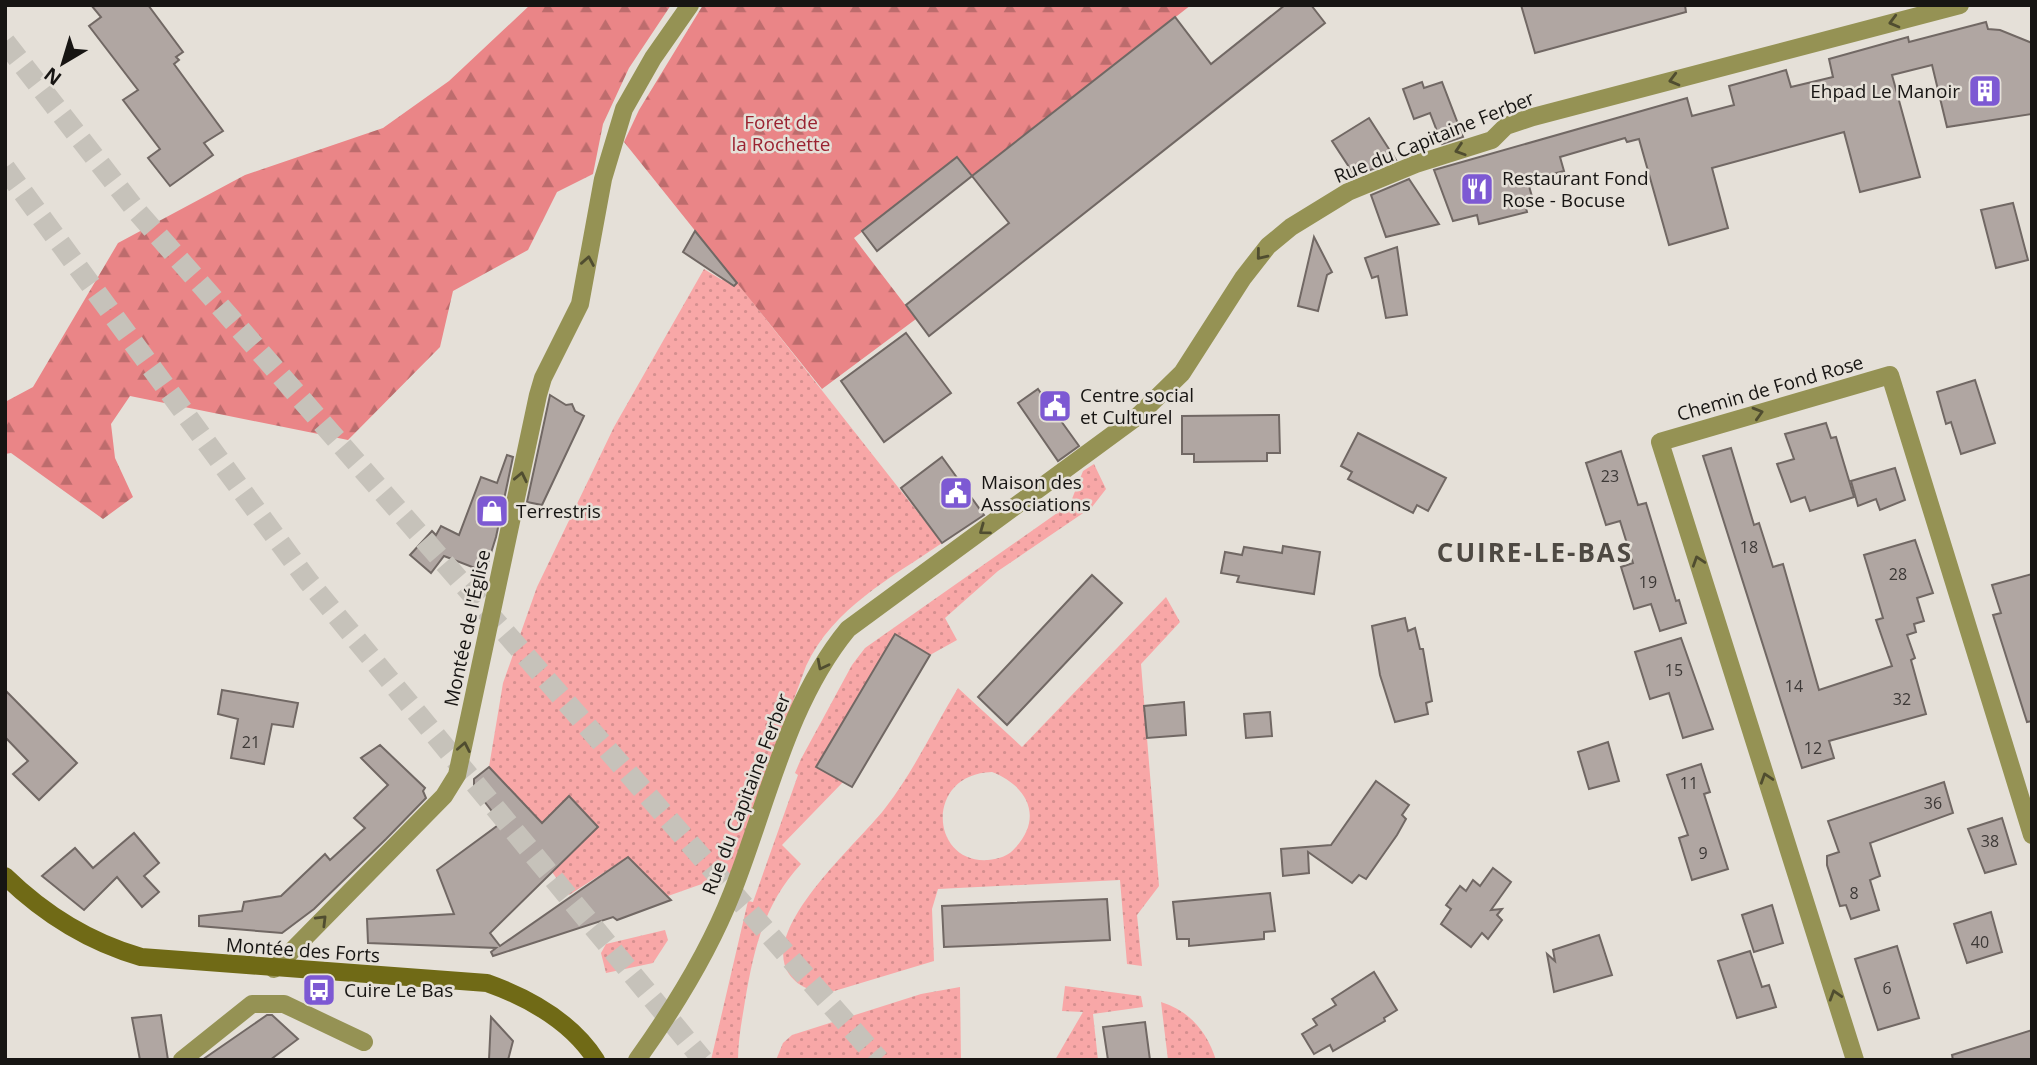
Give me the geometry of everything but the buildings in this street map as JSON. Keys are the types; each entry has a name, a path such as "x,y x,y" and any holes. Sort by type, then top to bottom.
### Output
{"street":[{"name":"Montée de l'Église","path":"274,969 444,796 457,775 538,396 543,378 580,304 613,140 636,84 690,5"},
{"name":"Rue du Capitaine Ferber","path":"637,1060 692,971 732,895 798,711 828,653 848,629 1138,416 1182,373 1243,278 1268,246 1291,227 1348,192 1416,164 1492,140 1506,127 1533,117 1960,5"},
{"name":"Chemin de Fond Rose","path":"1855,1060 1660,442 1890,375 2032,835"},
{"name":"Montée des Forts","path":"5,876 53,915 106,947 167,962 488,983 523,996 545,1010 596,1060"},
{"path":"182,1060 252,1004 284,1004 364,1042"}],"shaded area":[{"path":"704,269 722,280 728,271 942,543 865,596 831,627 818,645 806,666 730,874 668,896 628,857 569,895 548,866 538,845 531,811 489,767 503,683 537,587 614,427"},
{"path":"1094,464 1106,489 1092,507 998,571 945,618 957,640 930,655 895,634 816,766 843,782 782,845 801,864 778,895 762,928 745,1001 738,1060 711,1060 748,901 753,902 798,775 795,773 801,759 852,665 865,648 1070,504 1083,471"},
{"path":"1166,597 1180,622 1141,664 1159,886 1137,915 1142,966 1127,964 1120,880 938,889 932,909 934,961 831,992 808,989 793,979 783,955 787,933 799,910 816,886 886,807 915,764 958,688 1022,747","holes":["992,772 1022,793 1030,813 1029,824 1013,850 1004,856 988,860 969,857 955,848 946,834 943,818 946,802 955,787 970,777"]},
{"path":"665,930 668,940 653,963 606,973 601,953 606,944"},
{"path":"1065,986 1141,996 1143,1007 1093,1014 1098,1060 1055,1060 1083,1012 1062,1011"},
{"path":"960,987 961,1060 776,1060 783,1043 792,1035 921,994"},
{"path":"1161,1002 1181,1011 1196,1024 1208,1040 1216,1060 1168,1060"}],"green space":[{"path":"530,5 671,5 629,68 603,124 593,174 557,192 528,250 453,291 440,347 348,440 130,396 111,424 115,458 133,497 103,519 11,453 5,454 5,402 33,387 118,243 245,175 383,128 449,81"},
{"name":"Foret de la Rochette","path":"703,5 1191,5 972,176 957,158 854,238 916,319 822,389 624,142 639,110"}],"tunnel":[{"path":"5,42 135,209 879,1060"},
{"path":"5,168 308,581 703,1060"}],"place":[{"name":"Ehpad Le Manoir","path":"1985,91"},
{"name":"Restaurant Fond Rose - Bocuse","path":"1477,189"},
{"name":"Centre social et Culturel","path":"1055,406"},
{"name":"Maison des Associations","path":"956,493"},
{"name":"Terrestris","path":"492,511"},
{"name":"Cuire Le Bas","path":"319,990"}],"district":[{"name":"CUIRE-LE-BAS","path":"1535,553"}]}
